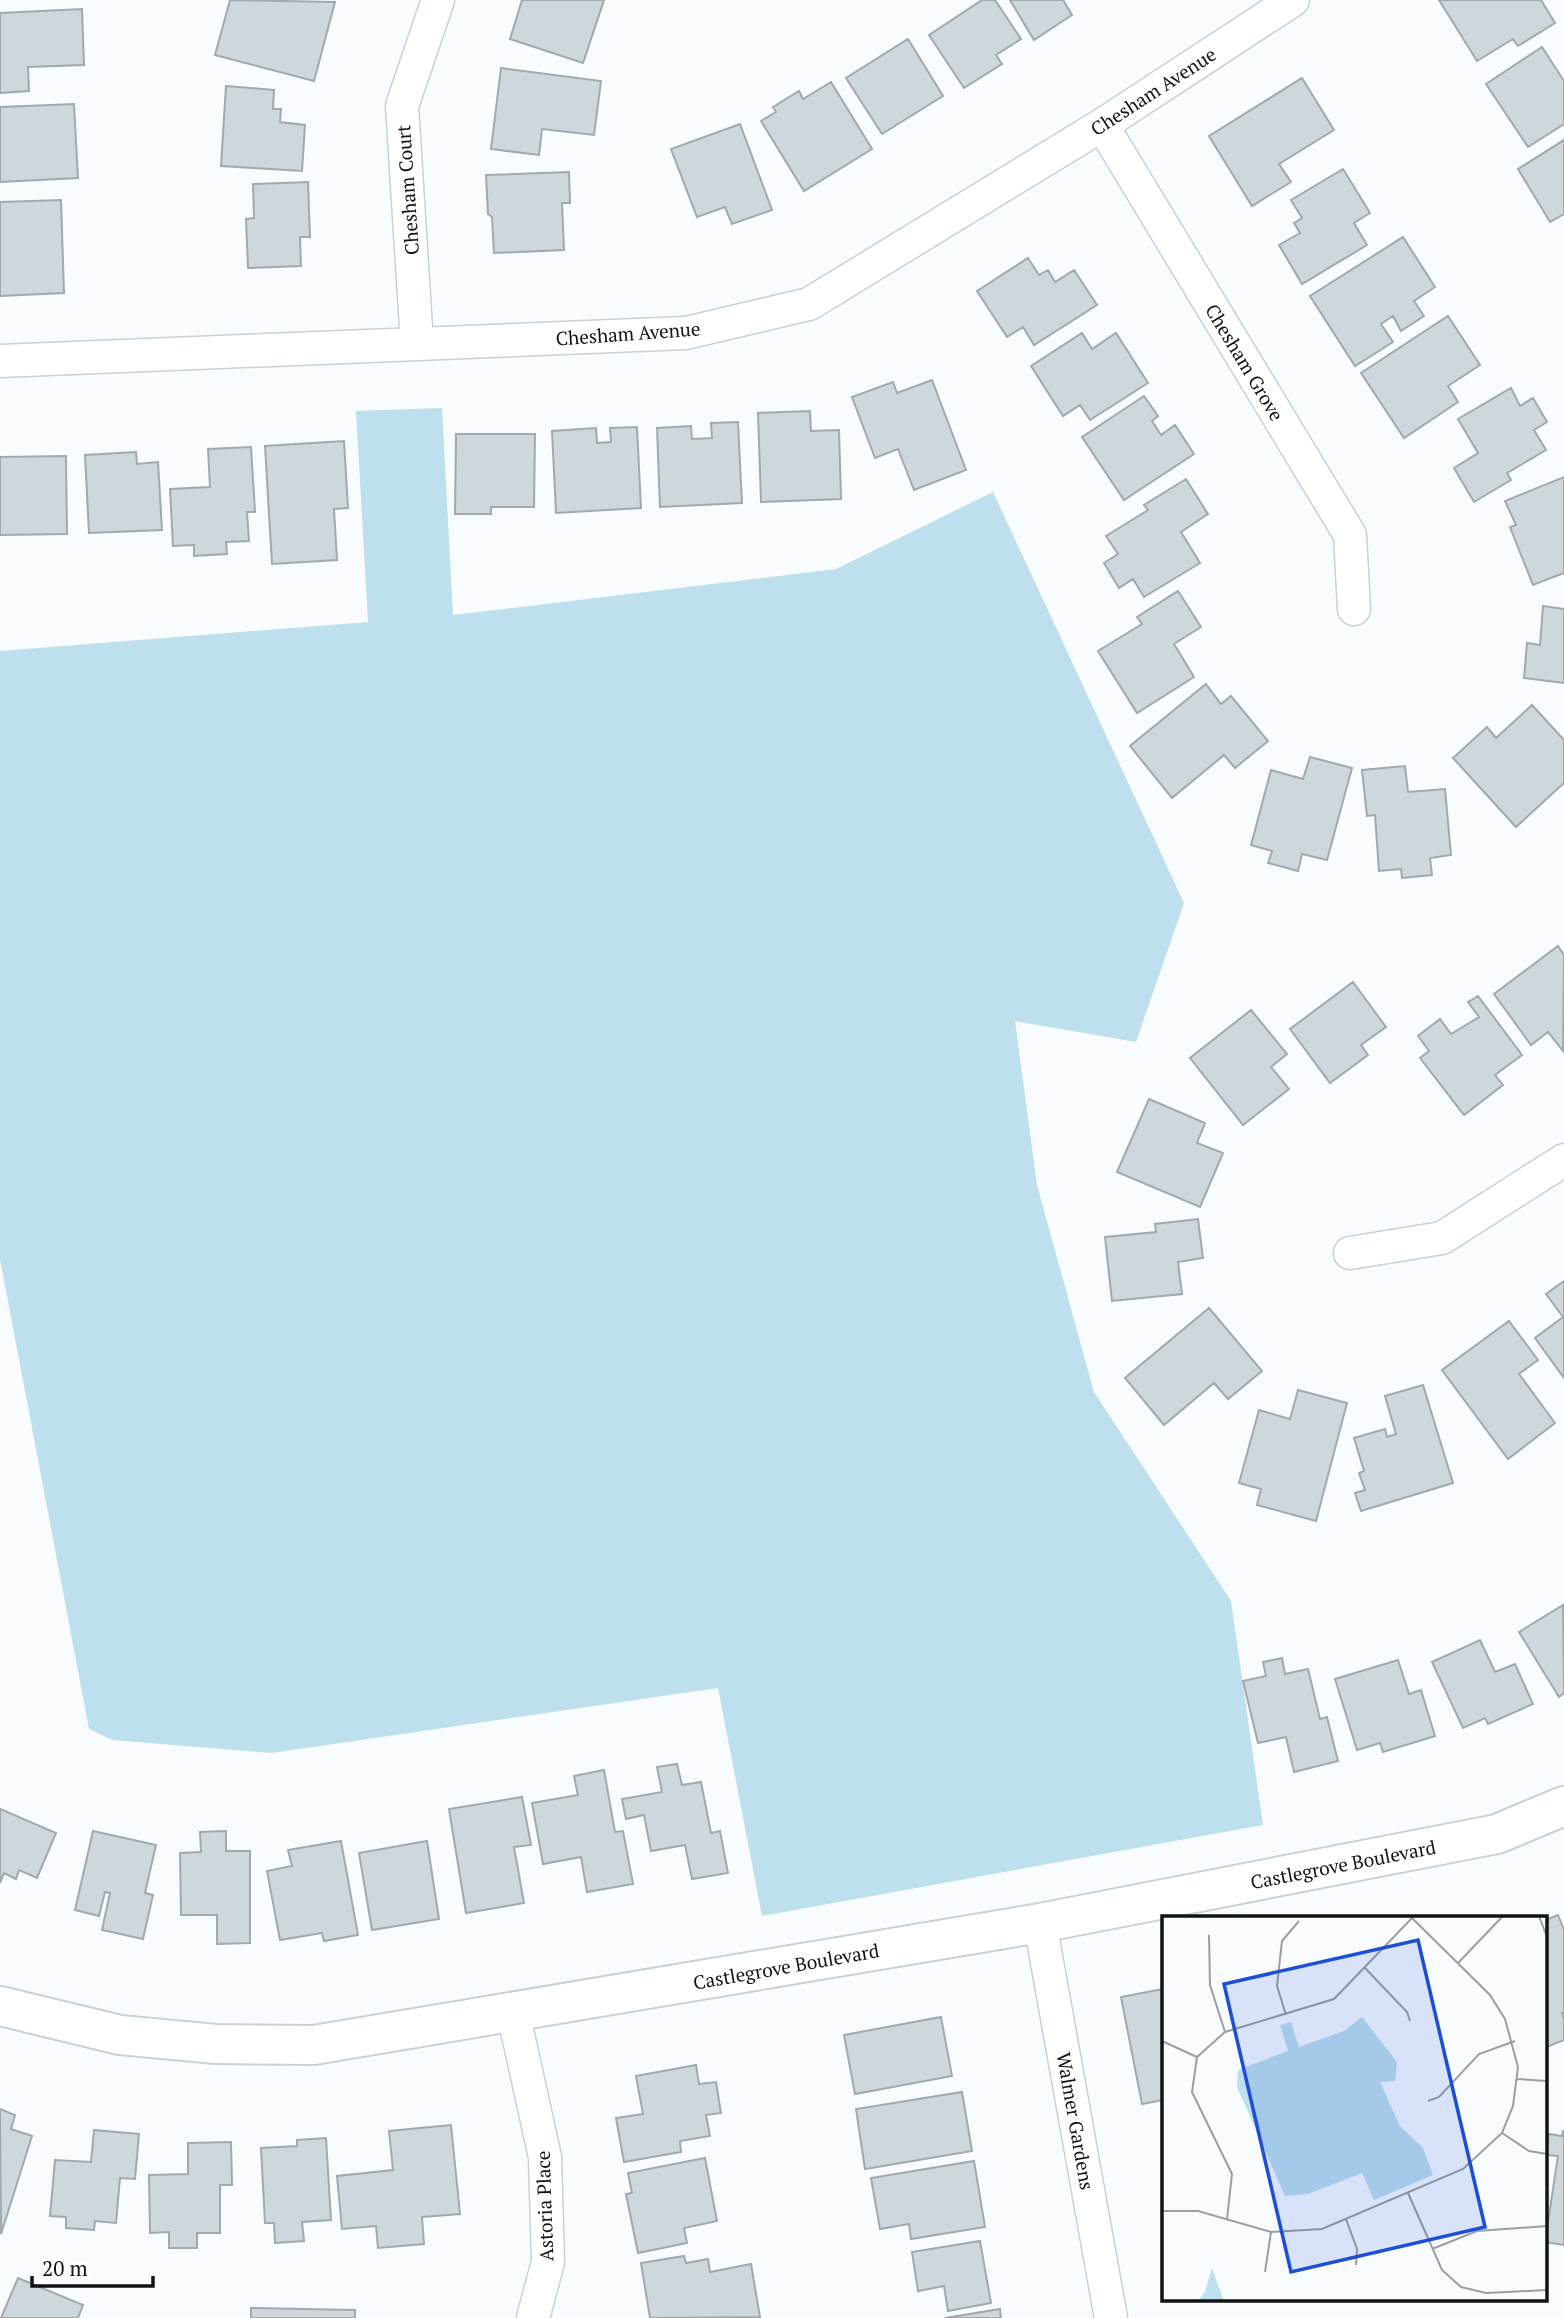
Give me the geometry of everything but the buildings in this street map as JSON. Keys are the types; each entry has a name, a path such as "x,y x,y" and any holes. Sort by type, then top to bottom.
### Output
{"street":[{"name":"Chesham Court","path":"417,344 402,106 438,0"},
{"name":"Chesham Avenue","path":"0,361 686,333 809,304 1102,125 1293,0"},
{"name":"Chesham Grove","path":"1102,125 1350,535 1354,610"},
{"path":"1350,1253 1442,1238 1564,1160"},
{"name":"Castlegrove Boulevard","path":"0,2006 120,2035 216,2044 314,2045 1040,1923 1497,1834 1564,1806"},
{"name":"Walmer Gardens","path":"1040,1923 1111,2318"},
{"name":"Astoria Place","path":"513,2012 545,2157 548,2262 533,2318"}],"shaded area":[{"path":"442,408 453,615 836,569 993,492 1184,903 1136,1042 1015,1021 1037,1185 1094,1392 1231,1601 1263,1825 762,1916 718,1688 272,1753 112,1740 89,1729 0,1259 0,651 368,622 356,411"}]}
